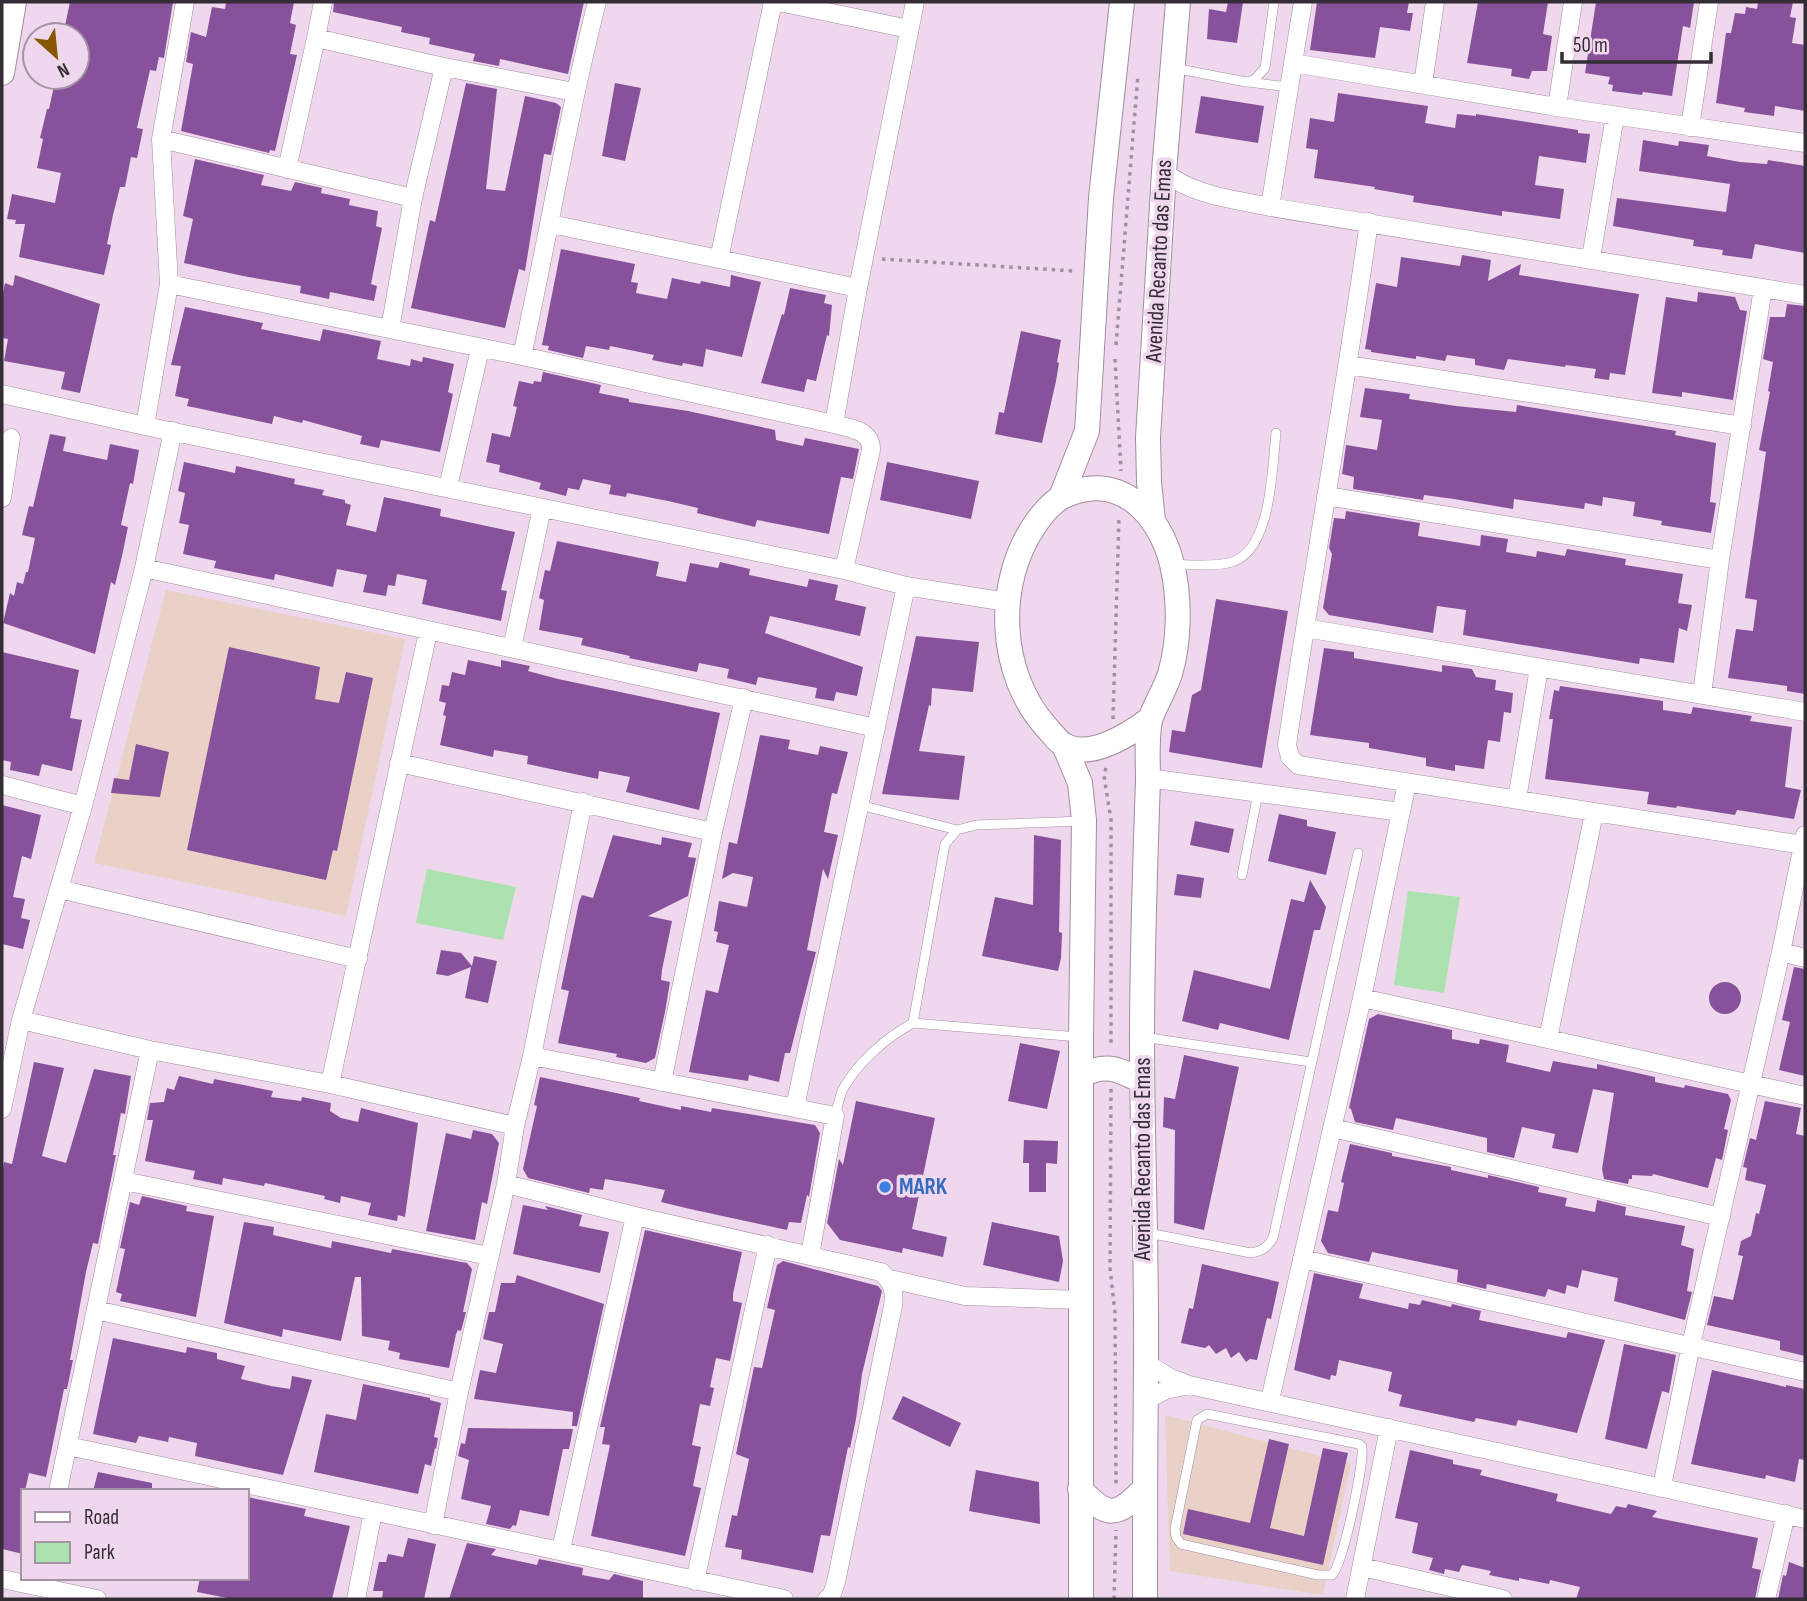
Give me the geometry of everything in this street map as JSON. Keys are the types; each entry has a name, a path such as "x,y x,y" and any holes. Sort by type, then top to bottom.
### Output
{"main road":[{"path":"2,73 14,2"},
{"path":"1061,497 1087,431 1101,198 1122,2"},
{"name":"Avenida Recanto das Emas","path":"1153,520 1148,438 1164,173 1178,2"},
{"path":"1064,745 1089,748 1112,743 1129,736 1150,719 1171,671 1178,631 1172,565 1153,520 1135,501 1108,488 1091,487 1061,497 1044,513 1025,540 1007,602 1009,643 1014,668 1024,694 1044,725 1064,745 1080,783 1084,820 1081,1037 1081,1599"},
{"name":"Avenida Recanto das Emas","path":"1145,1599 1146,1363 1142,1036 1150,719"},
{"path":"1081,1075 1092,1070 1111,1068 1142,1081"},
{"path":"1080,1489 1096,1506 1116,1510 1132,1502 1145,1488"}],"street":[{"path":"145,426 169,284 161,139 185,2"},
{"path":"287,169 323,2"},
{"path":"522,356 551,224 574,92 597,2"},
{"path":"719,259 773,2"},
{"path":"779,2 909,29"},
{"path":"834,424 915,2"},
{"path":"1270,206 1303,2"},
{"path":"1423,84 1435,2"},
{"path":"1557,107 1573,2"},
{"path":"1690,127 1709,2"},
{"path":"316,38 444,67 574,92"},
{"path":"1293,63 1615,116 1805,142"},
{"path":"390,329 412,198 444,67"},
{"path":"1591,258 1615,116"},
{"path":"161,139 412,198"},
{"path":"1164,173 1198,192 1270,206 1805,295"},
{"path":"1163,203 1173,197 1198,192"},
{"path":"1369,222 1287,745 1290,757 1298,765 1407,783 1594,813 1804,840 1662,1486"},
{"path":"551,224 858,288"},
{"path":"169,284 522,356 834,424 864,433 872,444 844,570"},
{"path":"1702,694 1720,560 1763,288"},
{"path":"448,487 480,349"},
{"path":"1348,365 1742,426"},
{"path":"2,394 844,570 906,586 1007,602"},
{"path":"2,1109 21,1020 83,806 144,568 173,431"},
{"path":"2,498 11,438"},
{"path":"1326,496 1720,560"},
{"path":"512,648 541,508"},
{"path":"144,568 876,728"},
{"path":"795,1107 906,586"},
{"path":"1305,628 1805,712"},
{"path":"330,1084 428,632"},
{"path":"1517,799 1539,668"},
{"path":"662,1082 713,832 744,698"},
{"path":"399,763 713,832"},
{"path":"1148,778 1401,812"},
{"path":"1270,1401 1362,998 1407,783"},
{"path":"2,785 83,806"},
{"path":"433,1525 506,1184 515,1126 532,1056 583,802"},
{"path":"1548,1039 1594,813"},
{"path":"59,889 358,959"},
{"path":"1781,952 1805,958"},
{"path":"1362,998 1805,1096"},
{"path":"21,1020 149,1050 330,1084 515,1126"},
{"path":"58,1489 149,1050"},
{"path":"532,1056 835,1116 810,1255"},
{"path":"1332,1128 1721,1217"},
{"path":"124,1181 489,1256"},
{"path":"506,1184 881,1272 890,1279 965,1296 1082,1300"},
{"path":"561,1550 635,1216"},
{"path":"695,1581 768,1245"},
{"path":"1302,1259 1805,1372"},
{"path":"827,1599 836,1582 893,1306 894,1287 890,1279"},
{"path":"96,1310 460,1392"},
{"path":"1146,1363 1189,1385 1805,1519"},
{"path":"1144,1402 1166,1390 1189,1385"},
{"path":"1355,1599 1389,1428"},
{"path":"68,1446 561,1550 695,1581 739,1595 784,1599"},
{"path":"356,1599 373,1511"},
{"path":"1766,1599 1786,1514"},
{"path":"1362,1567 1493,1598"},
{"path":"2,1579 39,1583 97,1599"}],"lane":[{"path":"1246,82 1254,80 1265,68 1274,2"},
{"path":"1172,67 1246,82 1290,87"},
{"path":"1172,565 1228,563 1250,551 1256,542 1267,506 1276,433"},
{"path":"1242,875 1258,793"},
{"path":"860,805 957,830 976,825 1084,820"},
{"path":"913,1023 945,844 957,830"},
{"path":"1143,1232 1251,1253 1265,1249 1273,1238 1358,853"},
{"path":"835,1116 842,1091 857,1068 897,1032 913,1023 1081,1037"},
{"path":"1142,1036 1311,1062"},
{"path":"1207,1415 1359,1444 1363,1447 1346,1535 1338,1567 1330,1577 1181,1544 1175,1529 1197,1420 1207,1415"},
{"path":"1346,1535 1368,1540"}],"path":[{"path":"1114,1599 1115,1313 1110,1268 1111,820 1104,776 1112,743 1121,464 1115,352 1120,320 1139,67"},
{"path":"864,258 1097,272"}],"shaded area":[{"path":"166,590 405,639 346,916 94,863"},
{"path":"1165,1415 1351,1464 1323,1595 1170,1571"}],"green space":[{"path":"427,869 516,887 503,940 416,923"},
{"path":"1408,891 1460,897 1444,993 1394,985"}],"building":[{"path":"70,2 173,2 164,58 159,57 156,71 150,70 137,128 143,129 137,158 131,157 125,187 120,187 107,244 111,245 104,275 19,257 25,224 15,224 16,220 7,219 12,194 55,203 61,173 37,168 43,139 40,138 53,91 91,91 91,21 66,21"},
{"path":"226,2 294,2 290,23 296,25 290,54 297,55 275,151 270,150 269,153 181,131 193,64 186,62 191,32 206,37 212,7 225,9"},
{"path":"334,2 584,2 568,74 500,59 499,66 473,61 475,54 429,44 430,38 401,32 402,27 333,12"},
{"path":"1228,2 1243,2 1237,43 1207,39 1209,9 1226,12"},
{"path":"1317,2 1409,2 1407,13 1413,13 1410,31 1380,27 1375,58 1310,50"},
{"path":"1478,2 1548,2 1543,34 1552,36 1547,71 1532,71 1529,79 1511,76 1512,69 1467,63"},
{"path":"1596,2 1694,2 1690,28 1683,26 1672,96 1612,91 1613,85 1608,84 1610,77 1585,73"},
{"path":"1758,2 1793,2 1790,17 1796,18 1792,43 1805,45 1805,111 1775,106 1774,116 1744,112 1745,108 1716,103 1726,33 1731,33 1735,13 1745,14 1746,7 1757,9"},
{"path":"466,83 497,89 486,189 505,191 525,96 556,103 561,107 551,155 544,154 525,271 519,269 505,328 411,308 430,220 435,222"},
{"path":"615,83 641,88 625,161 602,156"},
{"path":"1338,93 1428,106 1425,123 1455,128 1457,114 1476,114 1578,130 1578,133 1590,134 1586,163 1539,156 1535,185 1564,189 1560,219 1502,211 1502,216 1413,202 1414,196 1314,178 1318,150 1306,148 1310,118 1334,122"},
{"path":"1201,96 1264,106 1258,143 1195,133"},
{"path":"1643,140 1678,146 1679,141 1709,145 1707,156 1740,162 1767,164 1768,160 1805,166 1805,253 1755,244 1752,259 1722,255 1723,250 1693,246 1694,240 1613,226 1617,198 1726,212 1730,184 1639,171"},
{"path":"195,159 264,175 261,185 291,191 295,182 322,188 321,193 350,199 349,205 378,211 376,226 382,228 371,284 377,286 374,301 330,292 329,299 300,293 301,286 184,263 193,219 183,216"},
{"path":"561,249 635,264 631,282 638,283 636,293 667,299 672,278 730,287 731,275 761,282 742,357 706,349 703,367 652,360 654,355 610,346 609,350 586,346 583,358 548,350 549,346 542,345"},
{"path":"1462,255 1491,260 1488,281 1521,264 1519,275 1639,294 1625,375 1610,373 1609,380 1594,378 1596,369 1508,359 1504,370 1475,365 1475,359 1447,355 1445,361 1416,356 1416,359 1365,349 1376,283 1397,287 1401,257 1460,266"},
{"path":"15,275 100,304 80,393 61,389 65,372 4,361 8,339 2,338 2,298 5,283 13,286"},
{"path":"790,288 826,295 824,303 832,305 829,336 827,335 816,381 807,379 804,392 761,383 782,314 784,315"},
{"path":"1698,292 1735,297 1740,310 1747,311 1733,400 1682,392 1682,397 1652,393 1666,297 1697,302"},
{"path":"1787,304 1805,306 1805,694 1787,691 1787,686 1728,678 1736,629 1753,631 1757,600 1745,598 1766,452 1759,450 1773,362 1763,359 1770,317 1785,317"},
{"path":"185,307 263,323 261,329 320,341 323,329 381,341 377,359 410,366 411,359 422,362 423,357 454,364 448,392 453,394 440,452 381,440 379,448 360,444 362,436 303,420 302,423 274,416 272,424 187,406 189,399 175,396 181,366 171,365"},
{"path":"1021,331 1061,340 1056,381 1042,443 995,434 999,412 1004,413"},
{"path":"543,372 601,385 599,393 629,399 629,402 688,411 775,430 776,440 803,446 805,438 859,449 853,479 841,477 829,534 757,520 755,527 697,513 698,508 668,501 627,493 626,497 609,494 611,485 583,479 579,490 568,488 566,496 539,489 541,483 499,472 500,465 486,462 492,433 510,437 517,407 513,406 519,381 533,384 534,381 541,382"},
{"path":"1365,388 1410,394 1409,399 1456,406 1516,412 1517,405 1676,431 1675,435 1716,443 1710,502 1716,503 1711,533 1661,525 1662,521 1633,516 1635,502 1603,497 1602,506 1585,503 1584,509 1514,499 1513,509 1424,495 1423,500 1353,489 1354,477 1342,474 1346,445 1377,450 1382,420 1360,417"},
{"path":"50,434 66,437 63,451 107,460 110,444 139,450 133,484 130,483 121,525 128,527 122,556 115,585 111,582 95,654 3,623 10,593 14,596 17,582 23,584 28,572 35,538 22,535 29,506 33,507"},
{"path":"184,462 235,473 236,466 295,479 294,484 324,490 322,495 345,500 345,503 351,505 346,525 376,532 384,497 441,509 440,516 515,532 501,590 507,591 501,621 422,604 427,580 397,574 395,586 388,585 386,596 363,592 367,575 337,569 333,587 275,574 274,580 214,568 216,561 183,554 189,525 179,523 185,493 178,491"},
{"path":"887,462 979,481 971,519 880,500"},
{"path":"1346,511 1420,523 1418,536 1480,546 1481,535 1508,539 1506,552 1536,557 1537,551 1565,556 1567,549 1626,559 1625,565 1683,574 1678,603 1692,605 1687,631 1679,628 1674,663 1640,658 1639,664 1463,635 1466,610 1437,606 1433,633 1329,615 1323,608 1332,554 1329,548 1334,518 1345,519"},
{"path":"557,541 659,562 656,576 686,582 690,563 718,568 720,562 750,569 749,575 807,587 809,579 838,585 835,600 866,607 860,636 770,616 765,633 863,667 857,696 836,692 834,701 815,698 817,688 758,677 756,685 727,678 729,669 699,663 697,672 629,658 630,656 581,645 583,638 539,630 544,600 539,598 545,570 550,571"},
{"path":"1216,599 1288,611 1262,768 1169,752 1172,730 1185,732 1192,695 1201,690"},
{"path":"916,636 979,642 973,692 932,688 931,706 929,705 919,751 965,756 959,800 882,794"},
{"path":"229,647 320,667 315,699 339,703 346,672 373,678 337,851 333,850 326,880 187,850"},
{"path":"1324,648 1354,652 1354,658 1442,672 1442,665 1472,669 1476,677 1496,680 1495,690 1513,693 1511,713 1504,712 1500,742 1488,740 1484,769 1455,765 1455,771 1426,766 1426,758 1369,748 1369,743 1310,735"},
{"path":"2,652 79,670 70,718 82,720 72,771 42,764 39,776 10,770 11,762 2,760"},
{"path":"468,660 501,667 501,660 530,666 528,671 558,679 720,713 699,810 626,792 630,777 599,771 598,779 527,764 528,756 494,750 493,757 440,745 446,716 443,715 446,703 439,701 442,685 449,686 452,672 465,675"},
{"path":"1560,686 1663,701 1663,710 1691,714 1693,707 1752,716 1750,721 1792,727 1785,787 1801,790 1794,819 1737,810 1735,815 1647,804 1649,792 1545,779 1553,719 1549,719 1554,690 1559,691"},
{"path":"760,735 790,740 788,749 818,755 820,746 848,752 837,794 832,793 824,832 838,835 828,879 823,869 807,950 816,952 790,1053 785,1053 779,1082 749,1075 748,1081 689,1072 706,990 718,993 729,945 716,942 718,932 714,931 719,901 747,907 753,877 733,873 722,879 729,842 737,844"},
{"path":"136,744 169,752 160,797 111,793 114,778 129,780"},
{"path":"2,805 41,815 31,859 22,856 13,897 25,899 21,918 30,920 23,949 2,944"},
{"path":"1279,814 1307,820 1307,826 1336,832 1326,875 1268,861"},
{"path":"1195,821 1234,829 1229,853 1190,845"},
{"path":"613,835 661,845 662,837 692,843 688,857 696,858 688,896 648,916 672,921 661,980 670,982 665,1012 655,1058 646,1063 616,1057 617,1054 558,1043 569,991 561,989 579,902 582,895 593,898"},
{"path":"1034,835 1061,840 1059,932 1062,933 1058,971 982,956 995,897 1033,905"},
{"path":"1177,874 1204,878 1201,898 1174,895"},
{"path":"1310,880 1326,907 1320,930 1314,930 1289,1040 1220,1023 1218,1030 1182,1021 1194,970 1270,989 1291,899 1304,902"},
{"path":"441,950 461,953 472,966 474,956 497,961 488,1003 465,998 471,967 448,976 436,974"},
{"path":"1794,967 1805,969 1805,1076 1779,1070 1790,1022 1782,1020"},
{"path":"1725,982 1736,987 1741,998 1736,1009 1725,1014 1714,1009 1709,998 1714,987"},
{"path":"1378,1014 1452,1030 1452,1039 1479,1044 1480,1039 1509,1045 1506,1062 1550,1072 1553,1061 1597,1069 1597,1064 1655,1077 1655,1082 1728,1094 1731,1100 1724,1129 1728,1130 1722,1160 1716,1158 1708,1188 1653,1174 1632,1175 1628,1184 1604,1179 1602,1169 1614,1093 1593,1089 1578,1153 1552,1148 1555,1134 1522,1127 1514,1158 1487,1152 1487,1138 1396,1118 1393,1130 1355,1122 1349,1108 1369,1019"},
{"path":"1020,1043 1060,1051 1047,1109 1008,1101"},
{"path":"1184,1055 1239,1067 1204,1230 1174,1223 1175,1130 1163,1127 1164,1097 1175,1099"},
{"path":"34,1062 64,1068 42,1156 66,1163 94,1069 131,1076 125,1114 121,1113 113,1155 116,1155 98,1244 93,1243 86,1272 70,1360 73,1360 67,1389 64,1389 46,1477 29,1473 25,1489 21,1489 21,1554 2,1549 2,1175 4,1162 12,1164"},
{"path":"179,1076 213,1084 214,1079 273,1091 271,1097 301,1101 302,1097 331,1103 330,1111 341,1118 358,1122 361,1108 418,1123 405,1217 398,1215 397,1221 368,1215 371,1203 341,1196 340,1203 324,1199 325,1196 265,1183 264,1186 223,1178 222,1185 193,1179 195,1171 145,1161 153,1120 147,1120 150,1103 164,1102 167,1088 174,1090"},
{"path":"540,1077 640,1098 639,1101 681,1110 681,1106 711,1112 712,1108 815,1125 820,1133 809,1197 807,1195 801,1223 789,1222 787,1230 690,1209 661,1202 665,1190 605,1179 603,1190 590,1188 589,1193 528,1178 523,1169 537,1106 534,1105"},
{"path":"856,1101 935,1118 912,1229 947,1237 943,1257 903,1248 902,1253 840,1240 827,1223 839,1159 843,1165"},
{"path":"1765,1101 1801,1108 1796,1134 1805,1136 1805,1356 1780,1350 1780,1341 1707,1325 1714,1296 1733,1300 1743,1256 1738,1255 1741,1241 1751,1236 1756,1213 1759,1214 1766,1185 1745,1180 1747,1168 1743,1167 1750,1138 1756,1140"},
{"path":"473,1130 492,1134 499,1143 487,1204 482,1202 475,1240 426,1231 446,1133 471,1139"},
{"path":"1024,1140 1058,1141 1057,1164 1046,1163 1046,1192 1029,1192 1029,1163 1023,1163"},
{"path":"1350,1144 1392,1153 1392,1156 1451,1167 1451,1170 1488,1178 1488,1175 1539,1187 1538,1192 1567,1198 1565,1206 1595,1212 1597,1200 1626,1207 1625,1215 1685,1226 1681,1245 1694,1249 1687,1291 1692,1292 1685,1320 1614,1301 1618,1278 1582,1270 1578,1288 1567,1285 1565,1294 1548,1289 1545,1297 1487,1284 1486,1289 1457,1282 1458,1270 1372,1252 1369,1262 1328,1253 1321,1241 1328,1210 1338,1212 1344,1183 1341,1182"},
{"path":"142,1196 187,1206 186,1211 214,1216 196,1317 120,1301 122,1294 116,1292 125,1249 120,1248 130,1202 139,1205"},
{"path":"523,1205 548,1210 545,1206 582,1215 579,1226 609,1232 600,1273 513,1254"},
{"path":"244,1222 274,1227 273,1235 331,1248 332,1241 391,1253 392,1249 467,1263 472,1269 463,1312 466,1312 461,1331 458,1330 456,1334 449,1368 399,1359 400,1353 388,1350 390,1341 362,1336 361,1277 355,1277 341,1341 283,1329 282,1337 224,1323"},
{"path":"992,1222 1059,1236 1063,1261 1059,1282 983,1265"},
{"path":"645,1230 742,1252 733,1301 742,1303 730,1361 716,1358 710,1387 714,1388 710,1406 700,1404 692,1445 701,1447 693,1486 701,1488 685,1556 591,1536 610,1445 602,1444 605,1427 600,1427"},
{"path":"783,1261 878,1286 882,1291 862,1374 856,1419 830,1536 821,1535 813,1573 741,1559 742,1550 725,1547 732,1515 737,1516 749,1459 736,1454 754,1367 762,1368 775,1310 767,1308 777,1265"},
{"path":"1202,1264 1279,1282 1271,1319 1267,1318 1257,1360 1250,1359 1246,1362 1239,1352 1231,1358 1226,1348 1216,1354 1209,1345 1205,1348 1181,1343 1189,1308 1193,1309"},
{"path":"1314,1273 1363,1284 1359,1298 1408,1309 1409,1303 1420,1305 1422,1300 1451,1307 1452,1304 1481,1311 1479,1320 1566,1338 1568,1332 1605,1340 1577,1433 1518,1420 1516,1426 1476,1418 1474,1422 1399,1406 1402,1395 1388,1391 1392,1372 1339,1360 1336,1376 1331,1375 1330,1380 1294,1370"},
{"path":"517,1275 604,1304 577,1426 572,1426 573,1412 474,1399 480,1370 496,1373 503,1344 483,1339 489,1312 495,1312 501,1283 515,1283"},
{"path":"113,1338 186,1353 187,1347 217,1353 217,1359 245,1366 241,1379 271,1386 290,1389 292,1376 312,1380 283,1475 195,1456 197,1443 169,1437 168,1442 139,1436 136,1443 93,1434"},
{"path":"1624,1344 1676,1355 1669,1393 1662,1391 1647,1449 1605,1439"},
{"path":"1712,1370 1805,1389 1805,1460 1799,1459 1795,1482 1766,1475 1765,1479 1691,1464"},
{"path":"363,1384 430,1398 441,1403 434,1437 438,1438 436,1449 431,1466 425,1464 418,1494 314,1472 326,1414 356,1420"},
{"path":"903,1396 961,1423 950,1447 892,1419"},
{"path":"468,1428 573,1429 569,1449 563,1449 549,1516 520,1510 516,1526 513,1525 510,1529 486,1524 491,1506 461,1499 469,1460 458,1456 461,1443 465,1444"},
{"path":"1269,1439 1289,1444 1270,1528 1304,1536 1323,1448 1348,1453 1323,1565 1183,1534 1188,1509 1250,1523"},
{"path":"1410,1450 1482,1470 1480,1475 1558,1494 1556,1501 1611,1514 1616,1506 1626,1508 1628,1504 1657,1511 1652,1517 1758,1538 1752,1568 1761,1570 1755,1599 1576,1599 1580,1587 1550,1580 1549,1584 1519,1578 1519,1581 1489,1575 1491,1571 1462,1565 1459,1572 1445,1569 1444,1574 1429,1570 1433,1558 1412,1553 1418,1523 1395,1518"},
{"path":"976,1470 1039,1482 1040,1524 969,1511"},
{"path":"98,1472 152,1483 152,1489 94,1489"},
{"path":"248,1497 306,1509 304,1516 350,1526 332,1599 232,1599 197,1592 200,1580 248,1580"},
{"path":"408,1538 436,1544 424,1599 382,1599 383,1591 373,1591 379,1562 386,1562 388,1554 403,1557"},
{"path":"467,1543 496,1549 491,1555 537,1565 539,1559 583,1568 582,1575 609,1580 614,1574 643,1581 643,1599 449,1599"},
{"path":"1789,1562 1805,1568 1805,1599 1778,1599"}],"place":[{"name":"MARK","path":"885,1187"}]}
